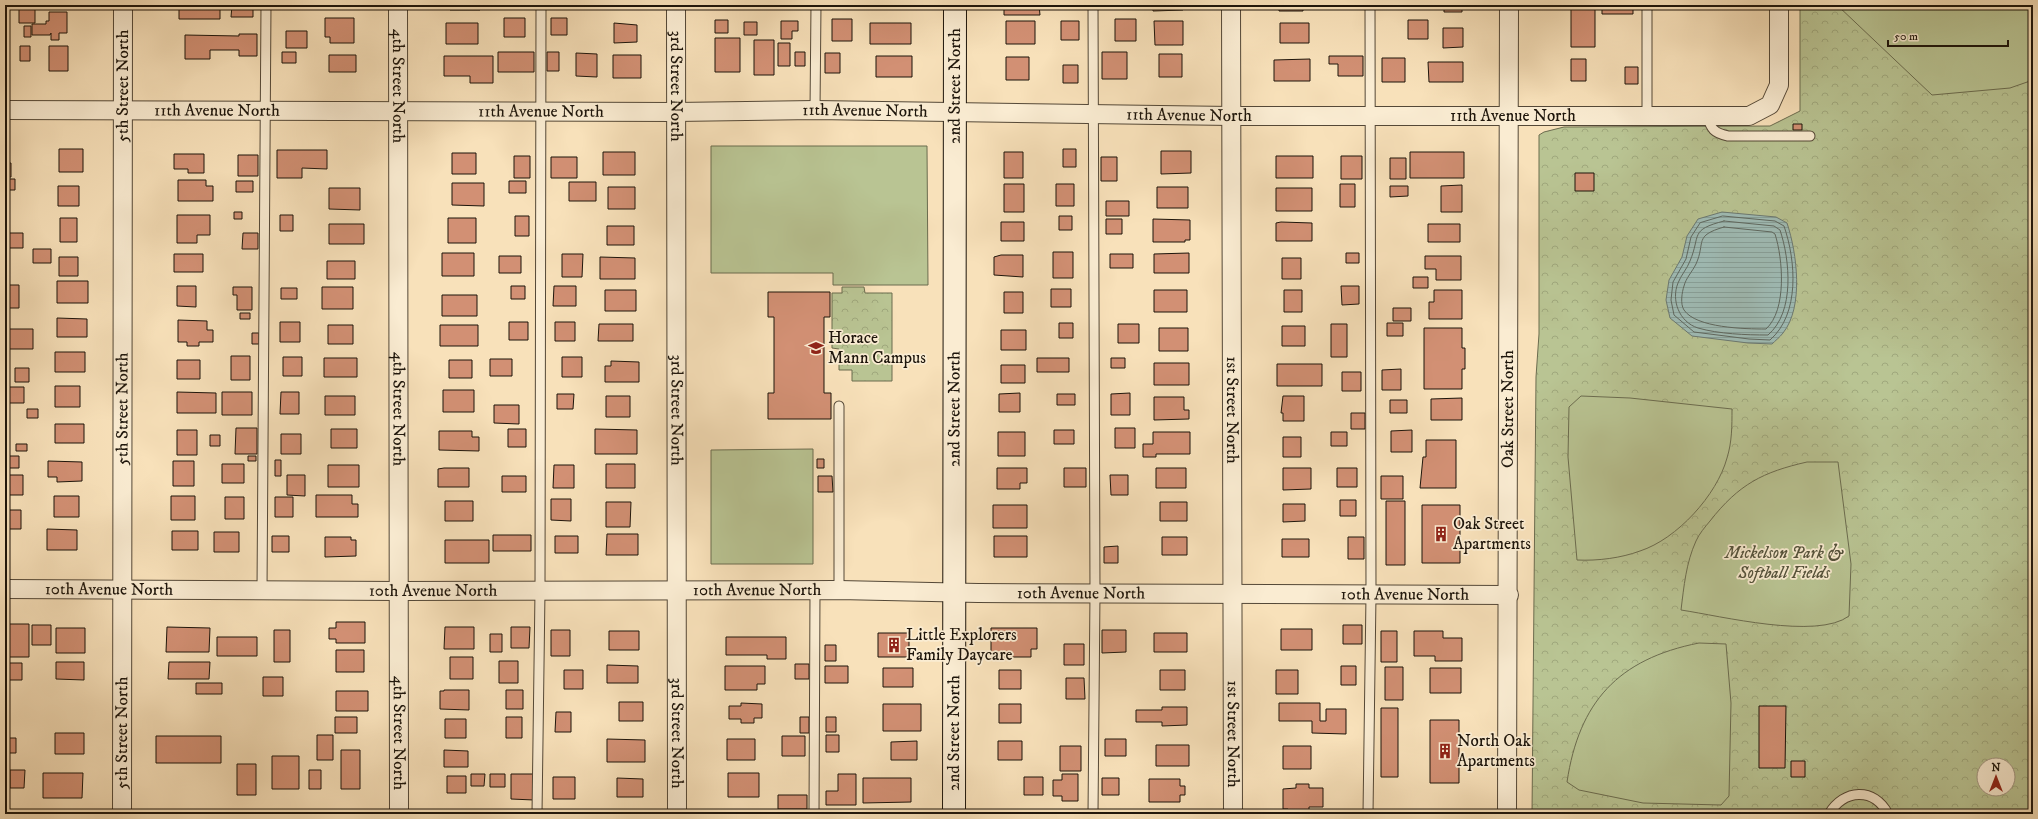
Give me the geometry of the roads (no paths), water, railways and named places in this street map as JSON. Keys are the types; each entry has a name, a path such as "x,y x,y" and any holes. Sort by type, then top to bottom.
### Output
{"street":[{"name":"5th Street North","path":"122,814 123,5"},
{"name":"4th Street North","path":"398,5 399,814"},
{"name":"3rd Street North","path":"676,5 677,814"},
{"name":"2nd Street North","path":"954,814 953,593 955,5"},
{"name":"1st Street North","path":"1231,5 1233,814"},
{"name":"Oak Street North","path":"1507,814 1509,595 1509,5"},
{"name":"11th Avenue North","path":"5,110 124,109 265,111 676,112 815,110 1232,116 1749,116 1770,105 1779,85 1779,5"},
{"name":"10th Avenue North","path":"5,589 399,591 839,590 953,593 1509,595"}],"lane":[{"path":"262,590 266,5"},
{"path":"537,814 540,591 541,5"},
{"path":"815,110 816,5"},
{"path":"1093,5 1095,593 1093,814"},
{"path":"1368,814 1371,595 1370,5"},
{"path":"1647,5 1647,115"},
{"path":"1707,116 1711,129 1717,134 1728,136 1810,136"},
{"path":"839,406 839,590"},
{"path":"814,814 815,591"},
{"path":"1829,814 1841,799 1853,794 1877,800 1888,814"}],"water":[{"path":"1722,212 1776,217 1787,223 1791,235 1796,264 1796,295 1790,322 1783,333 1772,344 1748,343 1692,336 1670,318 1666,300 1669,280 1682,257 1687,236 1698,219"}],"place":[{"name":"Horace Mann Campus","path":"816,348"},
{"name":"Oak Street Apartments","path":"1441,534"},
{"name":"Little Explorers Family Daycare","path":"894,645"},
{"name":"North Oak Apartments","path":"1445,751"}],"park label":[{"name":"Mickelson Park & Softball Fields","path":"1784,563"}]}
